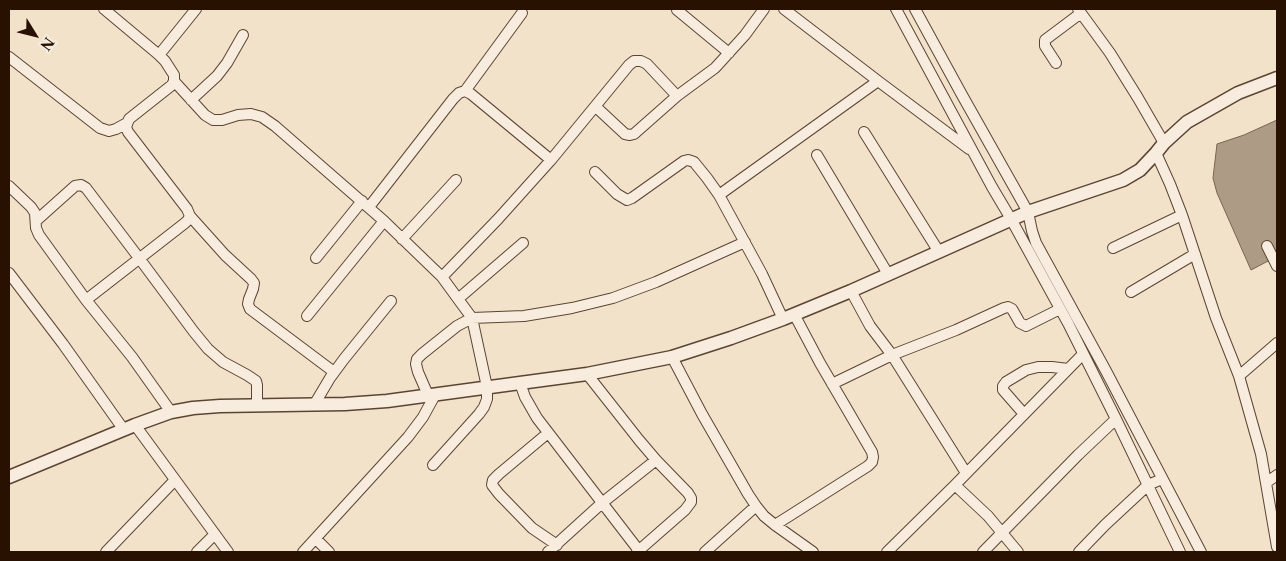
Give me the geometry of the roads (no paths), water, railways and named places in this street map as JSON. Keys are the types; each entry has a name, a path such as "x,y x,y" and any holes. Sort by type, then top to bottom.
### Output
{"street":[{"path":"104,9 159,55 174,75 174,81 168,90 129,119 126,127 128,132 187,209 190,216 224,255 251,278 254,283 248,298 250,309 334,372"},
{"path":"159,55 196,9"},
{"path":"596,107 622,131 630,135 634,134 677,96 715,68 745,35 764,9"},
{"path":"784,9 972,151"},
{"path":"896,9 1083,354 1148,485 1178,552"},
{"path":"916,9 1028,212 1036,243 1202,552"},
{"path":"677,10 729,54"},
{"path":"1056,63 1045,46 1045,40 1079,11 1110,53 1138,98 1160,148 1170,184 1216,318 1239,376 1261,454 1277,547"},
{"path":"465,92 522,13"},
{"path":"191,100 227,63 243,35"},
{"path":"9,57 100,128 109,131 127,123"},
{"path":"442,277 551,160 634,61 641,61 647,64 677,96"},
{"path":"9,477 130,427 172,412 193,408 362,403 587,374 672,357 788,317 1028,212 1123,180 1140,170 1187,122 1238,93 1277,78"},
{"path":"174,81 205,115 214,120 251,114 262,117 275,126 384,221 442,277 472,318 487,387 487,399 484,407 433,466"},
{"path":"719,195 878,81"},
{"path":"316,258 365,204 459,93 471,94 551,160"},
{"path":"948,104 962,95"},
{"path":"864,132 938,252"},
{"path":"817,154 888,274"},
{"path":"595,172 617,194 627,200 684,161 694,162 719,195 762,274 832,384 872,452 874,457 868,466 775,525"},
{"path":"402,239 456,180"},
{"path":"37,220 75,186 81,185 86,188 208,349 223,362 256,381 257,406"},
{"path":"9,186 31,207 35,213 37,220 36,228 39,235 172,412"},
{"path":"1113,248 1182,215"},
{"path":"86,300 185,223 190,216"},
{"path":"307,316 384,221"},
{"path":"431,395 418,372 417,360 441,338 472,318 524,316 572,308 613,298 656,282 745,242"},
{"path":"458,298 523,243"},
{"path":"1267,246 1277,266"},
{"path":"1131,292 1195,254"},
{"path":"9,273 63,344 175,480 228,552"},
{"path":"851,290 870,326 892,355 966,473"},
{"path":"314,405 334,372 391,301"},
{"path":"832,384 892,355 956,330 1004,308 1012,309 1020,323 1026,326 1060,310"},
{"path":"1239,376 1277,343"},
{"path":"887,552 1083,354"},
{"path":"672,357 702,414 756,506 775,525 813,552"},
{"path":"1024,414 1003,390 1006,382 1026,370 1038,367 1068,369"},
{"path":"520,383 525,397 537,418 639,552 685,510 691,502 691,498 656,460 587,374"},
{"path":"304,552 408,437 422,417 431,395"},
{"path":"983,552 1116,419"},
{"path":"548,433 498,474 493,480 492,485 498,494 532,528 557,545"},
{"path":"548,552 602,503 656,460"},
{"path":"1266,483 1277,476"},
{"path":"1078,552 1148,485 1162,479"},
{"path":"106,552 175,480"},
{"path":"955,485 988,516 1018,552"},
{"path":"705,552 756,506"},
{"path":"197,552 214,534"},
{"path":"316,539 329,552"}]}
